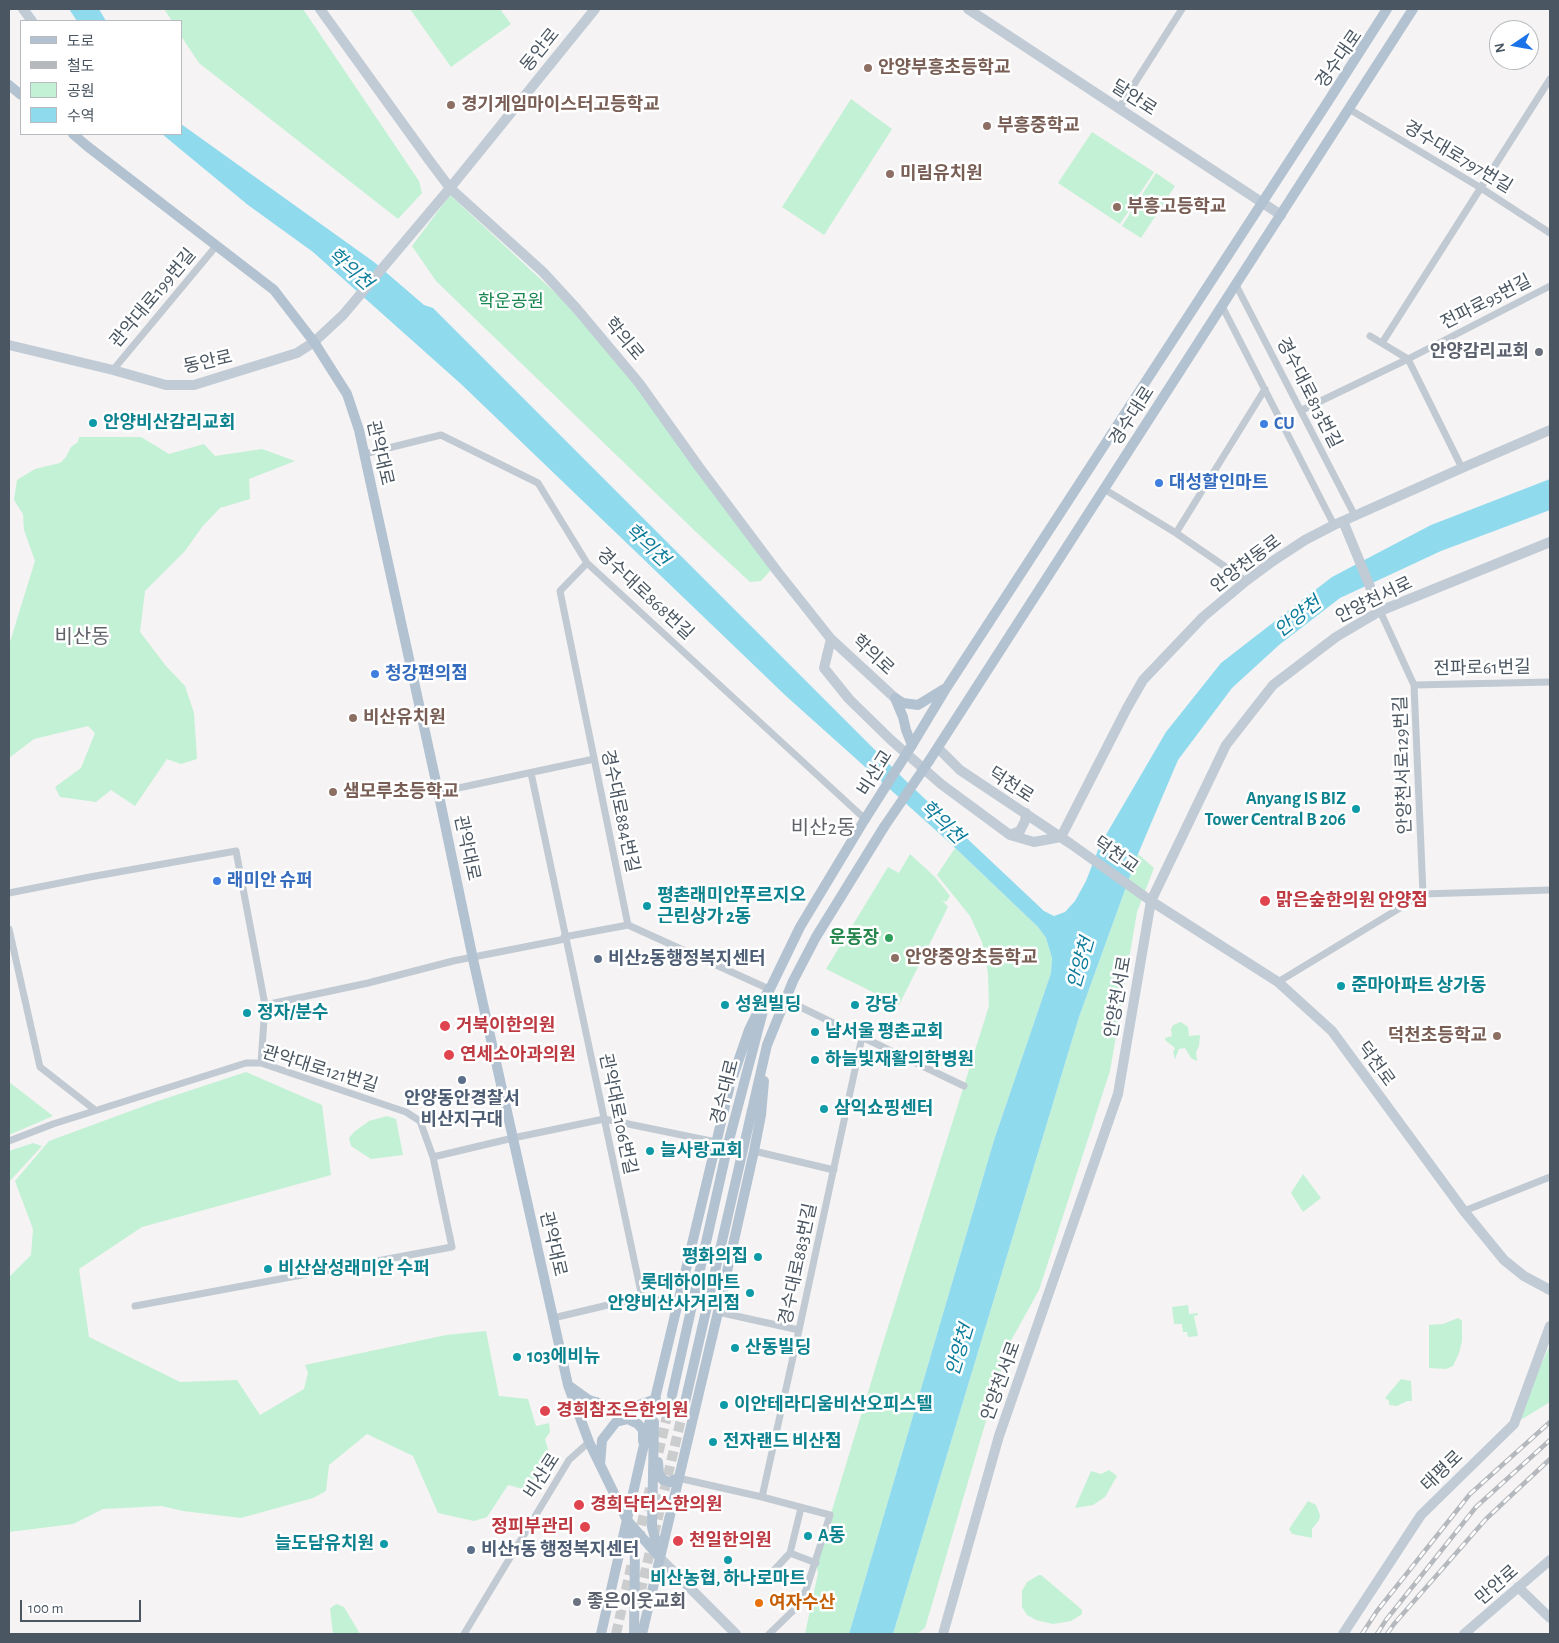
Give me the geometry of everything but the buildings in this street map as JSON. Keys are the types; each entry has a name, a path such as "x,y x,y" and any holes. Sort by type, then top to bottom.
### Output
{"main road":[{"name":"경수대로","path":"912,745 947,687 1387,9"},
{"name":"경수대로","path":"1327,103 1394,9"},
{"name":"경수대로","path":"1362,89 1406,9"},
{"name":"경수대로","path":"929,761 1413,9"},
{"path":"9,85 20,94"},
{"name":"관악대로","path":"75,135 274,290 314,342 348,394 359,430 512,1138 568,1385 589,1442 627,1520 660,1558"},
{"path":"894,698 904,703 918,705 947,687"},
{"path":"894,698 903,717 912,745"},
{"name":"비산교","path":"865,819 912,745"},
{"name":"비산교","path":"884,828 929,761"},
{"name":"경수대로","path":"672,1395 728,1144 769,989 800,927 865,819"},
{"name":"경수대로","path":"686,1398 766,1045 784,999 816,937 884,828"},
{"path":"601,1634 627,1520 648,1448 656,1399 730,1085 748,1030 769,989"},
{"path":"642,1634 754,1151 761,1115 766,1045"},
{"path":"568,1385 590,1400 613,1407 640,1404 656,1399"},
{"path":"600,1466 602,1440 616,1422 628,1419 638,1424 644,1430 648,1448 652,1527 660,1558"},
{"path":"648,1448 658,1460 658,1474 663,1480 670,1482 678,1478"},
{"path":"627,1520 635,1546 634,1634"}],"street":[{"path":"23,9 31,20"},
{"name":"학의로","path":"320,9 450,188 543,272 588,322 639,383 771,563 832,639 894,698"},
{"name":"동안로","path":"9,345 166,385 194,385 297,353 314,342 344,315 595,9"},
{"name":"달안로","path":"968,9 1281,215"},
{"path":"1119,108 1182,9"},
{"path":"1382,343 1550,79"},
{"name":"경수대로797번길","path":"1349,109 1480,188 1550,233"},
{"name":"관악대로199번길","path":"113,370 217,245"},
{"name":"경수대로813번길","path":"1236,285 1355,516"},
{"name":"전파로95번길","path":"1302,410 1408,359 1550,286"},
{"name":"경수대로813번길","path":"1222,306 1265,389 1339,523"},
{"path":"1370,336 1408,359 1462,468"},
{"name":"경수대로813번길","path":"1176,533 1265,389"},
{"name":"안양천동로","path":"1060,837 1143,680 1203,617 1246,581 1305,540 1339,523 1550,430"},
{"name":"경수대로868번길","path":"364,454 441,435 538,483 587,563 865,819"},
{"path":"1104,489 1176,533 1246,581"},
{"path":"1339,523 1380,611"},
{"name":"안양천서로","path":"943,1634 999,1436 1118,1094 1151,901 1226,745 1273,685 1336,637 1380,611 1550,542"},
{"name":"경수대로884번길","path":"587,563 560,591 628,925"},
{"name":"안양천서로129번길","path":"1380,611 1414,685 1423,894"},
{"path":"832,639 824,668 849,700 941,784 1010,836 1034,842 1060,837"},
{"name":"전파로61번길","path":"1414,685 1550,682"},
{"name":"덕천로","path":"938,748 960,770 1071,844"},
{"path":"438,791 594,759"},
{"name":"관악대로106번길","path":"530,773 642,1297"},
{"path":"1010,836 1020,830 1025,821 1026,814"},
{"name":"덕천교","path":"1071,844 1142,892"},
{"path":"9,893 236,851 265,1005 261,1063"},
{"path":"1278,982 1423,894 1550,890"},
{"name":"덕천로","path":"1142,892 1151,901 1278,982 1332,1031 1464,1211 1504,1260 1524,1276 1550,1290"},
{"path":"265,1005 368,983 453,961 473,959 628,925 769,989"},
{"path":"9,930 40,1067 95,1110"},
{"path":"784,999 964,1086"},
{"name":"경수대로883번길","path":"762,1497 862,1037"},
{"name":"관악대로121번길","path":"9,1141 95,1110 246,1063 261,1063 406,1112 420,1121 434,1157 452,1247 135,1306"},
{"path":"434,1157 512,1138 604,1119 716,1142"},
{"path":"754,1151 834,1170"},
{"path":"1464,1211 1550,1177"},
{"path":"553,1318 642,1297 679,1304"},
{"path":"718,1312 799,1330"},
{"name":"태평로","path":"1343,1634 1421,1515 1514,1424 1550,1326"},
{"name":"비산로","path":"464,1634 569,1460 589,1442"},
{"path":"678,1478 830,1515 816,1563 797,1608 769,1634"},
{"path":"764,1581 790,1553 801,1508"},
{"path":"790,1553 816,1563"},
{"name":"관악대로","path":"660,1558 736,1634"},
{"name":"만안로","path":"1464,1634 1550,1560"},
{"path":"1518,1587 1550,1618"}],"green space":[{"path":"164,9 303,9 419,181 422,193 398,219 199,63 182,38 182,20 171,20"},
{"path":"410,9 500,9 511,24 451,67"},
{"path":"851,99 892,129 824,235 782,207"},
{"path":"1092,132 1154,172 1120,224 1058,183"},
{"path":"1156,173 1175,186 1141,238 1122,226"},
{"name":"학운공원","path":"450,195 564,301 637,386 771,570 761,581 750,582 436,281 412,246"},
{"path":"79,437 141,437 169,454 204,444 215,456 262,449 295,461 249,479 250,499 220,508 202,527 185,551 145,591 140,632 166,666 185,686 194,713 197,759 181,764 167,759 135,806 111,790 96,802 60,797 55,787 81,768 95,733 88,726 34,739 9,758 9,645 35,561 24,530 23,514 14,500 17,480 35,469 60,463 66,457 71,447 78,442"},
{"path":"955,848 1038,927 1046,938 1052,958 1051,973 994,1140 849,1634 805,1634 818,1573 816,1563 989,1006 988,973 982,942 970,916 937,875"},
{"name":"운동장","path":"910,854 935,877 950,896 946,902 942,900 948,907 899,1005 826,969 888,867 899,873"},
{"path":"1138,854 1154,868 1137,912 1110,1071 1039,1290 1008,1346 925,1628 917,1634 893,1634 1079,1017"},
{"path":"1181,1022 1188,1027 1189,1036 1200,1035 1199,1046 1196,1052 1197,1061 1191,1058 1185,1048 1179,1049 1175,1059 1173,1052 1175,1048 1165,1040 1165,1038 1172,1036 1171,1029 1173,1025"},
{"path":"246,1072 322,1105 331,1175 142,1227 79,1269 89,1337 180,1382 237,1380 260,1415 304,1389 308,1373 305,1365 446,1335 486,1331 499,1396 528,1399 536,1426 549,1423 550,1432 545,1439 549,1453 527,1490 508,1485 487,1517 474,1521 438,1513 413,1456 367,1434 329,1465 326,1491 313,1498 241,1518 183,1511 161,1506 103,1509 73,1524 9,1532 9,1277 31,1255 33,1229 15,1181 49,1141 155,1102"},
{"path":"9,1082 53,1116 9,1135"},
{"path":"387,1116 396,1119 403,1155 371,1159 351,1146 349,1138 354,1132 369,1121"},
{"path":"33,1143 42,1146 9,1182 9,1151"},
{"path":"1303,1174 1321,1198 1303,1212 1291,1193"},
{"path":"1188,1305 1189,1314 1198,1313 1198,1315 1194,1316 1198,1336 1188,1337 1187,1332 1183,1332 1182,1324 1174,1324 1172,1307"},
{"path":"1458,1318 1462,1321 1462,1341 1453,1366 1446,1369 1429,1368 1429,1325 1443,1324"},
{"path":"1550,1345 1550,1402 1514,1424"},
{"path":"1401,1379 1411,1381 1412,1401 1407,1401 1397,1406 1389,1405 1389,1401 1385,1398"},
{"path":"1109,1470 1117,1476 1105,1497 1093,1505 1075,1508 1091,1471 1101,1474"},
{"path":"1308,1501 1316,1505 1320,1515 1319,1520 1312,1529 1312,1538 1292,1534 1289,1529"},
{"path":"1039,1575 1080,1608 1082,1614 1071,1621 1053,1624 1036,1620 1027,1615 1022,1607 1022,1591 1027,1582"},
{"path":"337,1604 344,1607 360,1634 333,1634 330,1609"}],"water":[{"path":"69,9 99,9 105,20 76,20"},
{"path":"182,125 374,262 424,305 433,308 906,781 1044,911 1054,916 1065,912 1075,901 1086,881 1100,845 1166,732 1221,663 1332,577 1431,525 1550,479 1550,510 1441,551 1340,598 1279,645 1232,688 1178,760 1138,854 1079,1017 893,1634 849,1634 994,1140 1051,973 1052,958 1046,938 1038,927 951,844 786,696 461,384 313,252 248,205 163,135 182,135"}],"tunnel":[{"path":"655,1467 672,1395"},
{"path":"637,1607 686,1398"},
{"path":"638,1540 650,1488"},
{"path":"616,1634 632,1563"}],"railway":[{"path":"1362,1634 1377,1611 1470,1494 1550,1422"},
{"path":"1377,1634 1386,1620 1476,1507 1550,1440"},
{"path":"1387,1634 1486,1519 1550,1459"}],"place":[{"name":"안양부흥초등학교","path":"868,68"},
{"name":"경기게임마이스터고등학교","path":"451,105"},
{"name":"부흥중학교","path":"987,126"},
{"name":"미림유치원","path":"890,174"},
{"name":"부흥고등학교","path":"1117,207"},
{"name":"안양감리교회","path":"1539,352"},
{"name":"안양비산감리교회","path":"93,423"},
{"name":"CU","path":"1264,424"},
{"name":"대성할인마트","path":"1159,483"},
{"name":"청강편의점","path":"375,674"},
{"name":"비산유치원","path":"353,718"},
{"name":"샘모루초등학교","path":"333,792"},
{"name":"Anyang IS BIZ Tower Central B 206","path":"1356,809"},
{"name":"래미안 슈퍼","path":"217,881"},
{"name":"맑은숲한의원 안양점","path":"1265,901"},
{"name":"평촌래미안푸르지오 근린상가 2동","path":"647,906"},
{"name":"운동장","path":"889,938"},
{"name":"안양중앙초등학교","path":"895,958"},
{"name":"비산2동행정복지센터","path":"598,959"},
{"name":"준마아파트 상가동","path":"1341,986"},
{"name":"성원빌딩","path":"725,1005"},
{"name":"강당","path":"855,1005"},
{"name":"정자/분수","path":"247,1013"},
{"name":"거북이한의원","path":"445,1026"},
{"name":"남서울 평촌교회","path":"815,1032"},
{"name":"덕천초등학교","path":"1497,1036"},
{"name":"연세소아과의원","path":"449,1055"},
{"name":"하늘빛재활의학병원","path":"815,1060"},
{"name":"안양동안경찰서 비산지구대","path":"462,1080"},
{"name":"삼익쇼핑센터","path":"824,1109"},
{"name":"늘사랑교회","path":"650,1151"},
{"name":"평화의집","path":"758,1257"},
{"name":"비산삼성래미안 수퍼","path":"268,1269"},
{"name":"롯데하이마트 안양비산사거리점","path":"750,1293"},
{"name":"산동빌딩","path":"735,1348"},
{"name":"103에비뉴","path":"517,1357"},
{"name":"이안테라디움비산오피스텔","path":"724,1405"},
{"name":"경희참조은한의원","path":"545,1411"},
{"name":"전자랜드 비산점","path":"713,1442"},
{"name":"경희닥터스한의원","path":"579,1505"},
{"name":"정피부관리","path":"585,1527"},
{"name":"A동","path":"808,1536"},
{"name":"천일한의원","path":"678,1541"},
{"name":"늘도담유치원","path":"384,1544"},
{"name":"비산1동 행정복지센터","path":"471,1550"},
{"name":"비산농협, 하나로마트","path":"728,1560"},
{"name":"좋은이웃교회","path":"577,1602"},
{"name":"여자수산","path":"759,1603"}],"district":[{"name":"비산동","path":"82,637"},
{"name":"비산2동","path":"823,828"}],"water label":[{"name":"학의천","path":"350,269"},
{"name":"학의천","path":"647,545"},
{"name":"안양천","path":"1298,617"},
{"name":"학의천","path":"942,822"},
{"name":"안양천","path":"1081,963"},
{"name":"안양천","path":"960,1350"}]}
